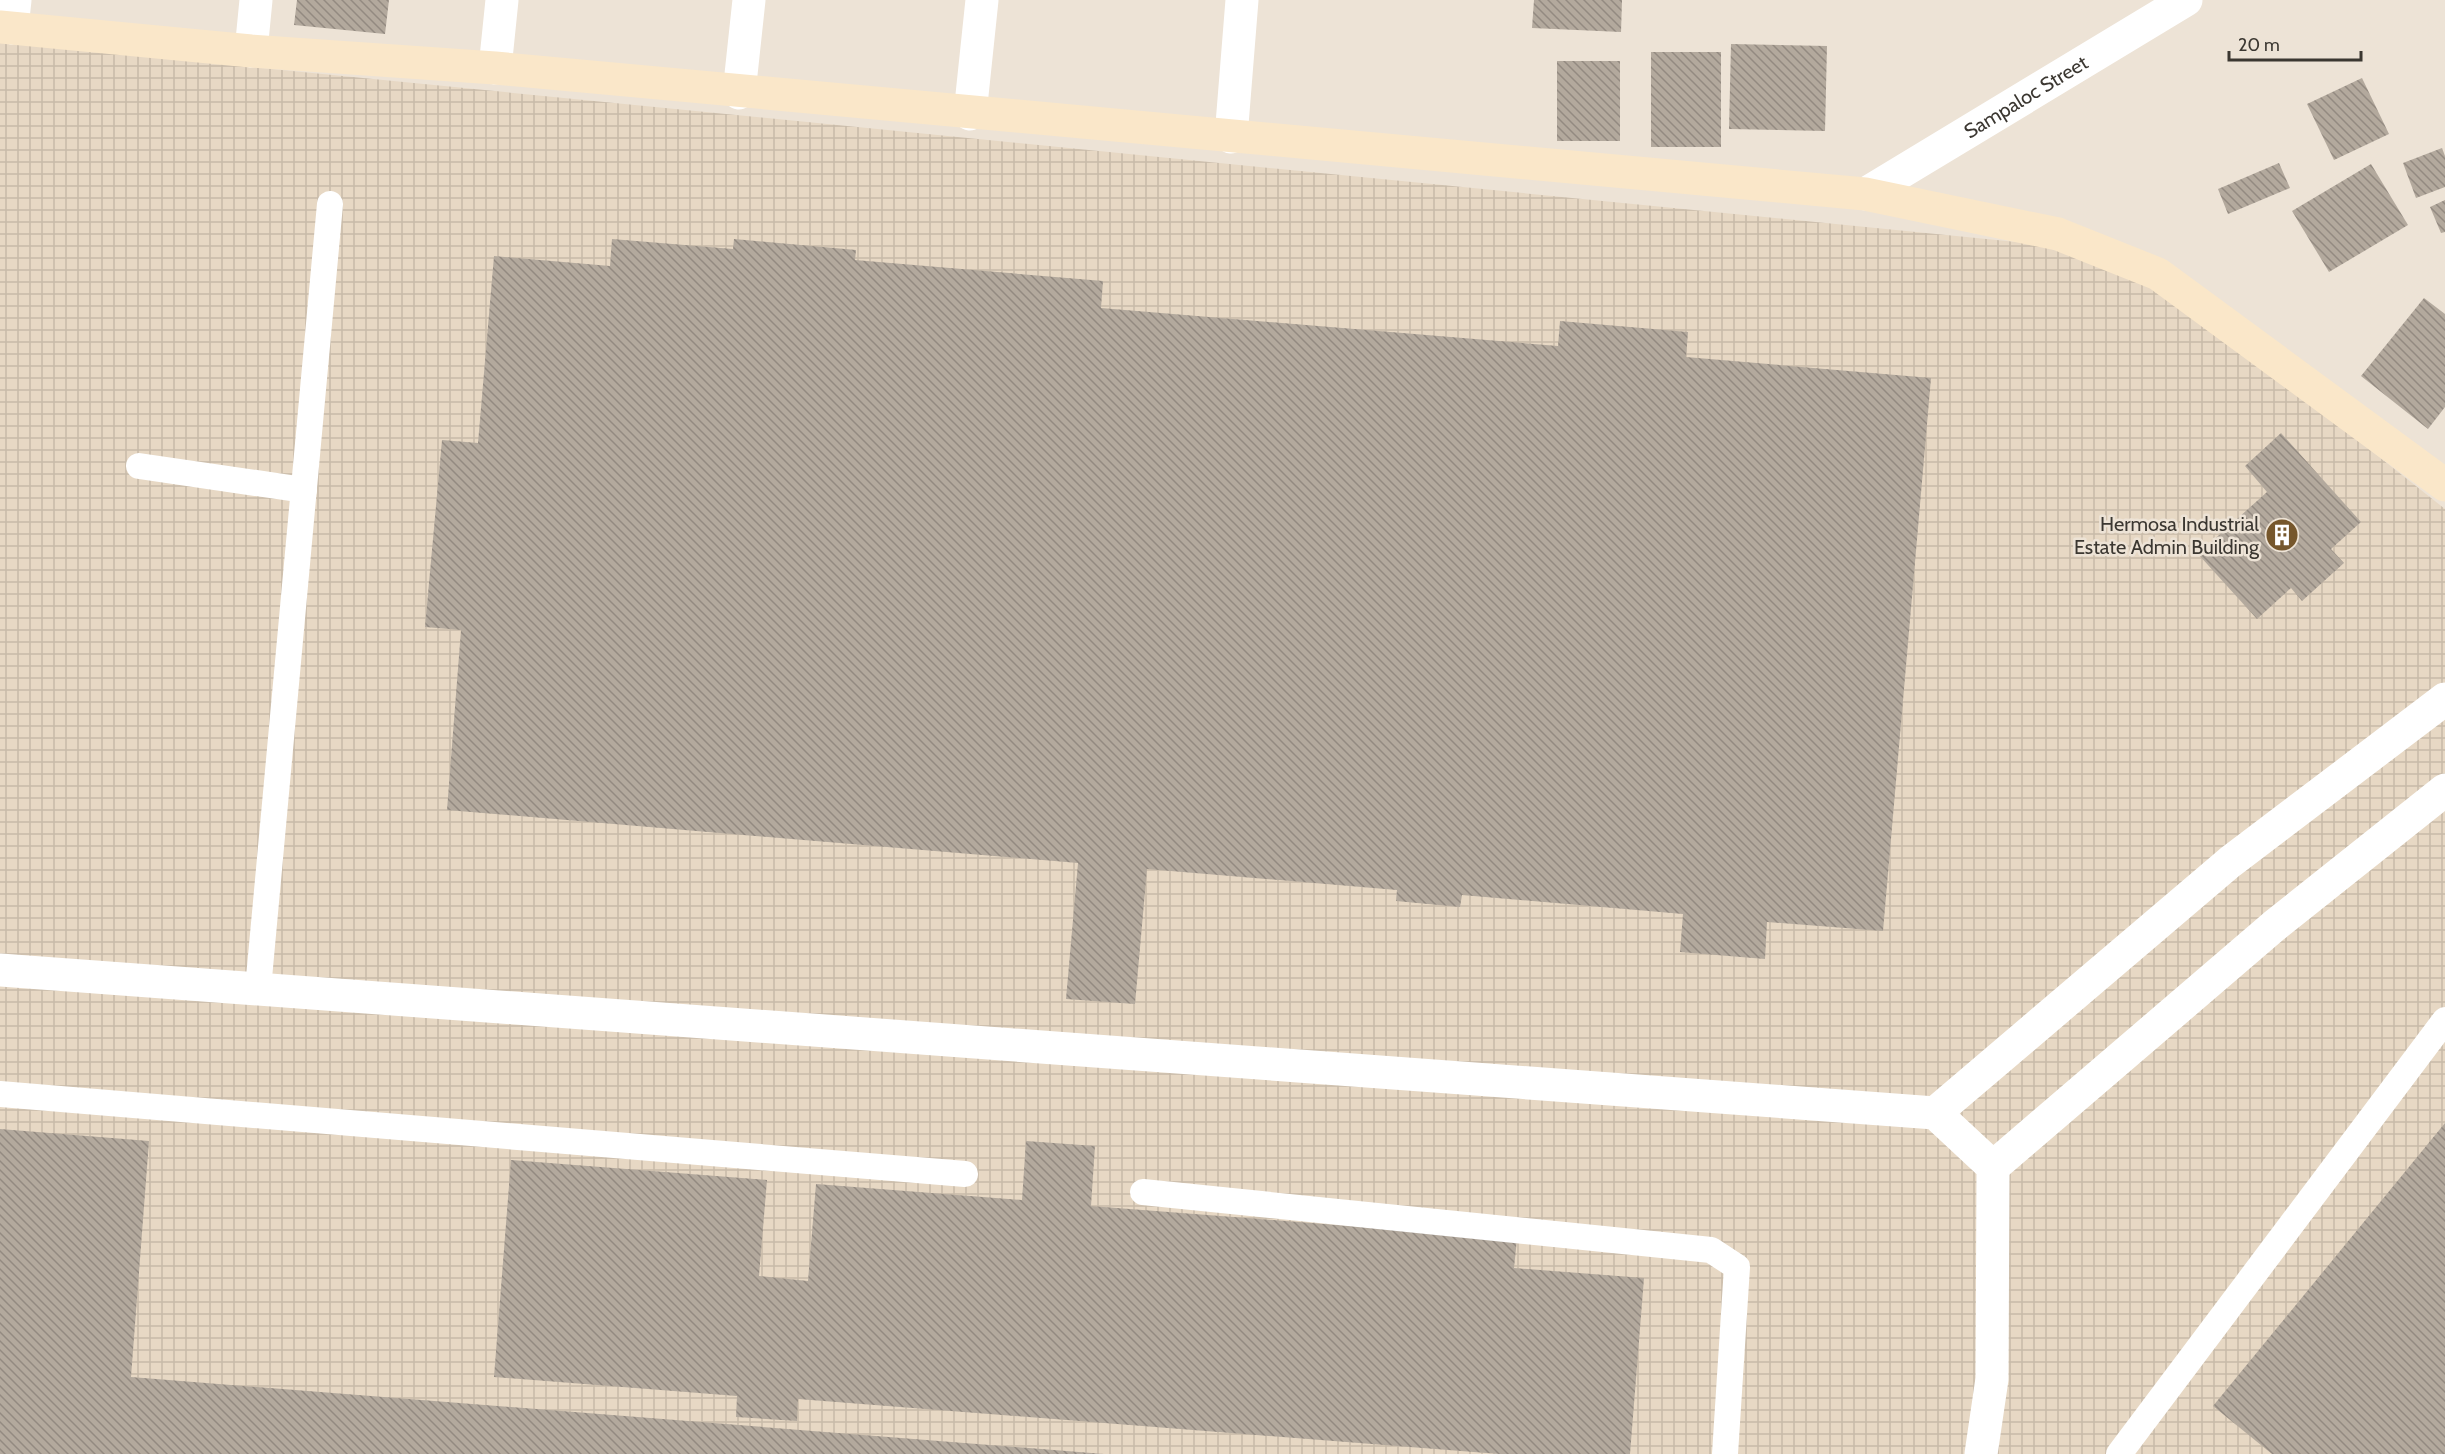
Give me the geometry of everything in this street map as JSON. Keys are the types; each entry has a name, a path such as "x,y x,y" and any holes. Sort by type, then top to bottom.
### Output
{"street":[{"path":"251,51 256,0"},
{"path":"495,68 502,0"},
{"path":"739,93 749,0"},
{"path":"970,114 982,0"},
{"path":"1231,137 1242,0"},
{"name":"Sampaloc Street","path":"1865,194 2186,0"},
{"path":"9,18 251,51 495,68 739,93 1865,194 2058,234 2158,274 2445,485"},
{"path":"1935,1113 2230,862 2445,699"},
{"path":"1993,1167 2274,926 2445,790"},
{"path":"0,970 1935,1113 1993,1167 1992,1379 1981,1454"}],"lane":[{"path":"258,989 330,204"},
{"path":"140,466 304,489"},
{"path":"2119,1454 2445,1020"},
{"path":"0,1095 965,1174"},
{"path":"1143,1192 1711,1251 1737,1267 1725,1454"}],"shaded area":[{"path":"0,42 2057,246 2168,290 2445,509 2445,1454 0,1454"}],"building":[{"path":"297,0 389,0 385,34 294,25"},
{"path":"1534,0 1622,0 1621,32 1532,28"},
{"path":"1731,44 1827,46 1825,131 1729,129"},
{"path":"1651,52 1721,52 1721,147 1651,147"},
{"path":"1557,61 1620,61 1620,141 1557,141"},
{"path":"2362,78 2389,134 2334,160 2307,104"},
{"path":"2442,148 2445,156 2445,187 2416,198 2403,163"},
{"path":"2279,163 2290,188 2228,214 2218,189"},
{"path":"2371,164 2408,225 2329,272 2292,211"},
{"path":"2445,200 2445,232 2441,233 2430,207"},
{"path":"612,239 733,249 734,239 856,250 855,260 1103,281 1101,308 1558,346 1560,321 1688,332 1686,357 1931,378 1883,931 1767,922 1765,959 1680,952 1683,914 1462,895 1460,907 1396,901 1397,890 1147,869 1135,1004 1066,999 1078,863 447,810 461,630 425,627 442,440 478,443 494,256 610,266"},
{"path":"2424,298 2445,314 2445,407 2428,429 2361,376"},
{"name":"Hermosa Industrial Estate Admin Building","path":"2281,433 2361,522 2331,549 2344,563 2302,601 2291,588 2257,619 2198,554 2267,492 2245,466"},
{"path":"2445,1123 2445,1454 2272,1454 2213,1406"},
{"path":"0,1129 149,1141 131,1377 1104,1454 0,1454"},
{"path":"1026,1141 1095,1146 1091,1206 1517,1239 1514,1268 1644,1278 1630,1454 1499,1454 798,1399 797,1421 736,1417 737,1396 494,1377 511,1160 767,1180 759,1276 808,1281 816,1184 1022,1200"}],"place":[{"name":"Hermosa Industrial Estate Admin Building","path":"2282,535"}]}
